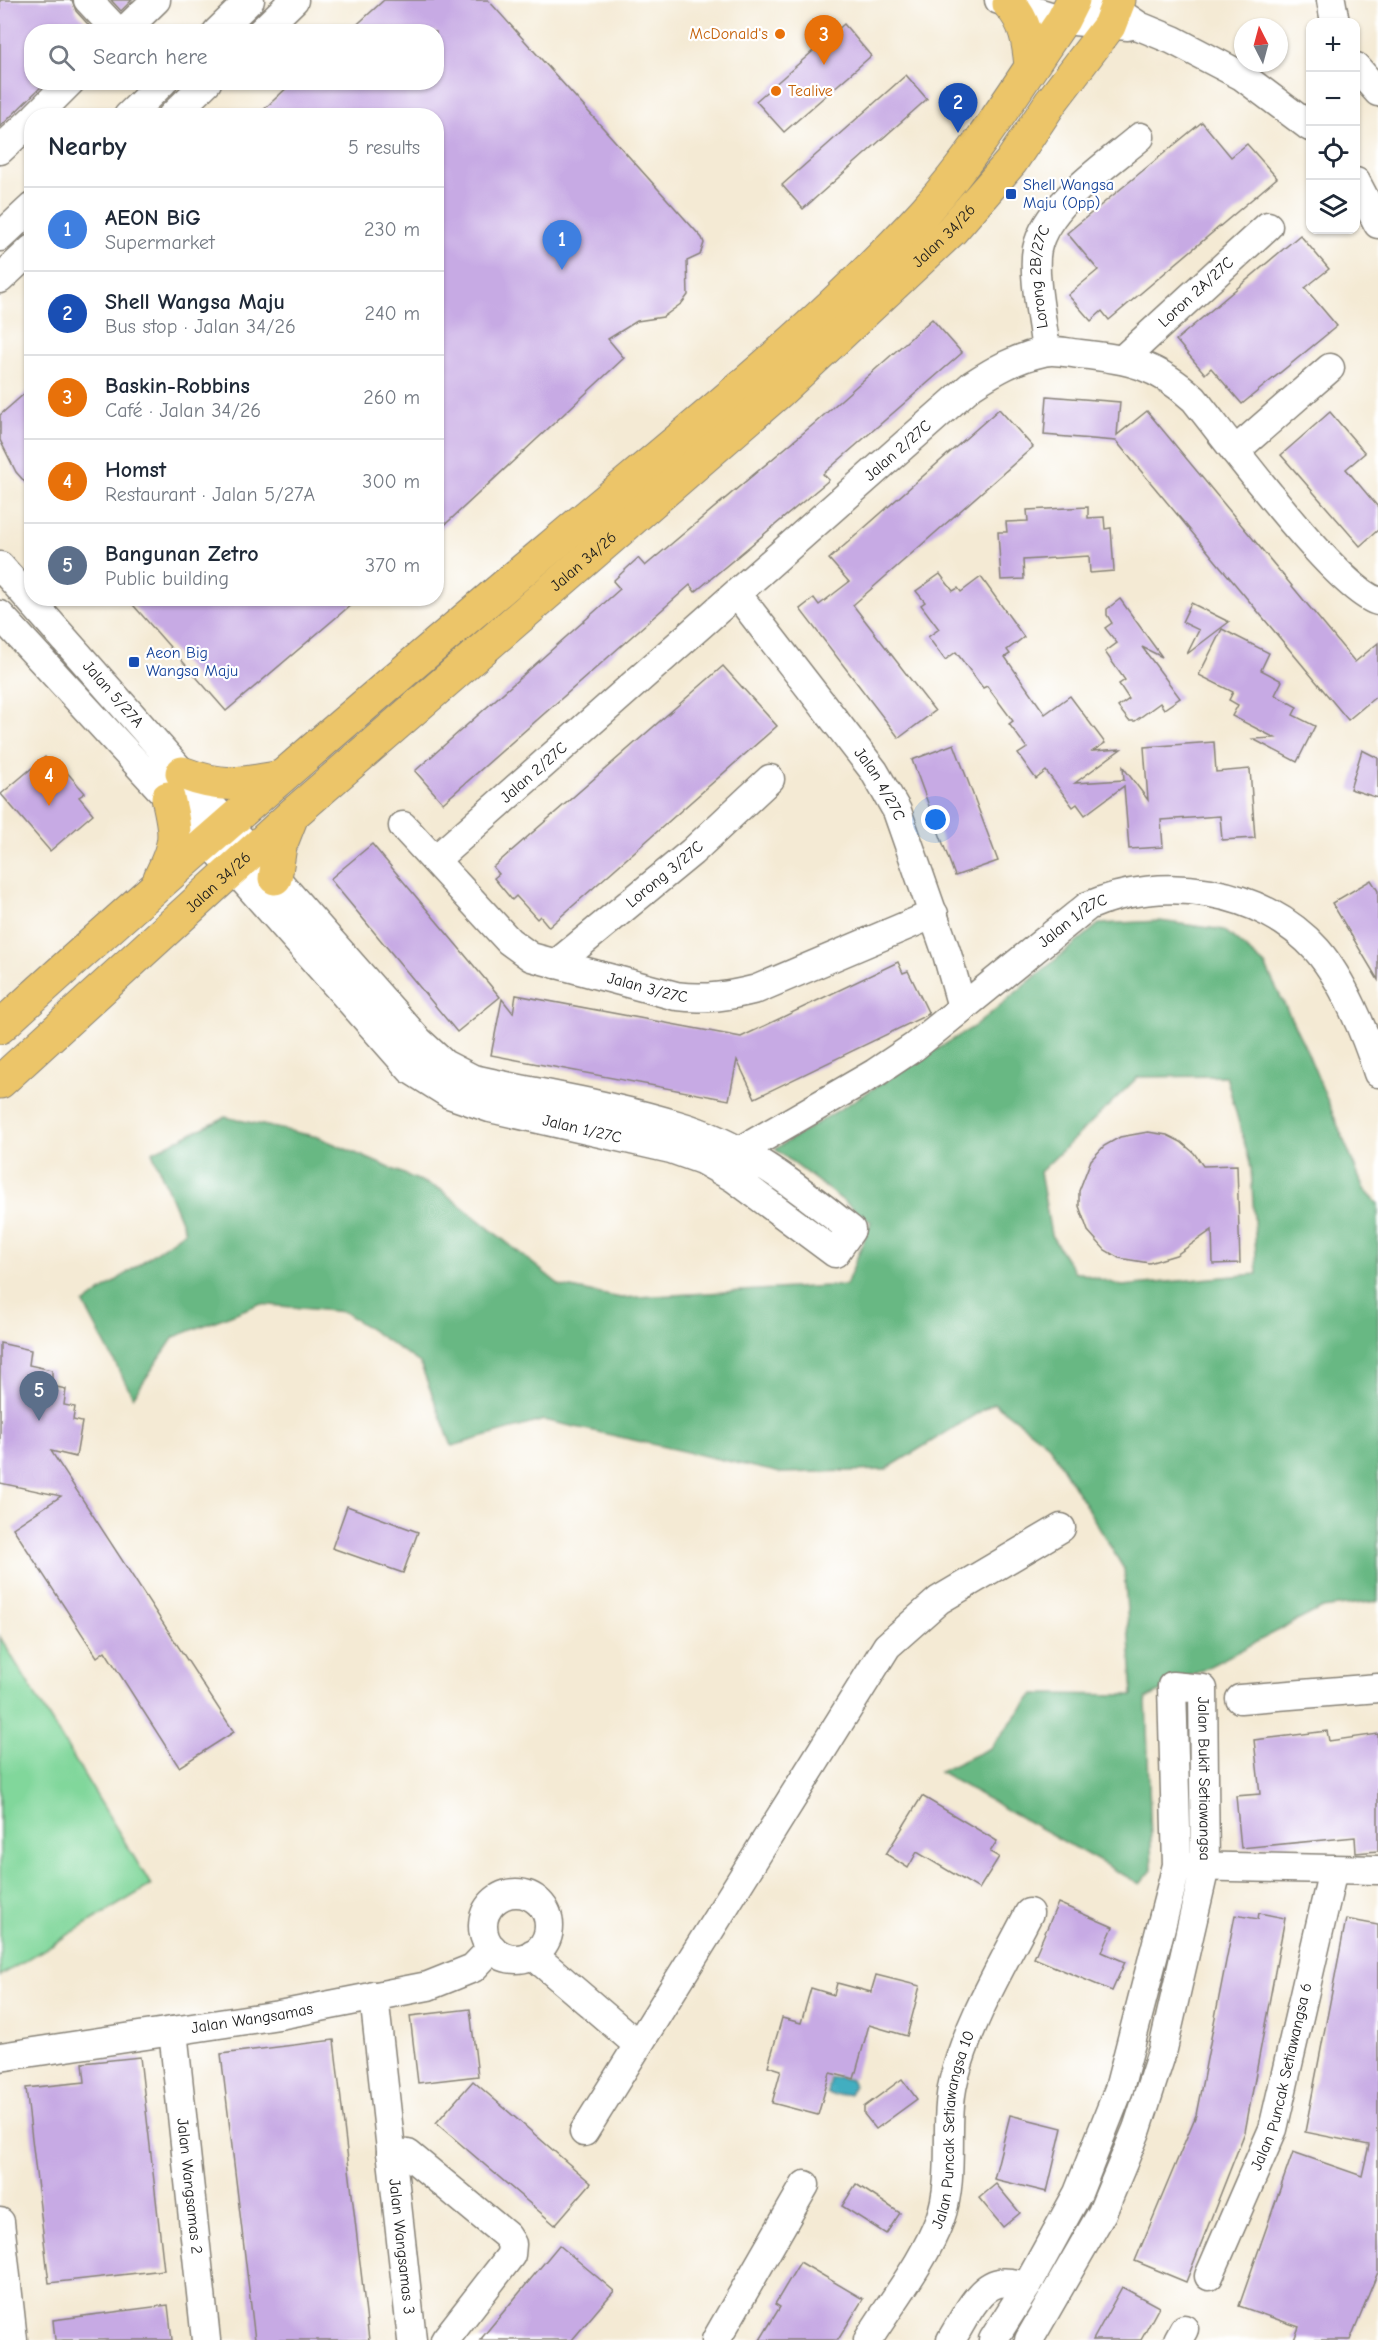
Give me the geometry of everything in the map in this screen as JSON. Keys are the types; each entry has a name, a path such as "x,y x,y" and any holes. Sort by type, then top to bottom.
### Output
{"main road":[{"path":"1004,2 1017,12 1025,30 1031,66"},
{"name":"Jalan 34/26","path":"0,1027 158,883 725,400 850,288 925,211 979,147 1031,66 1100,12"},
{"name":"Jalan 34/26","path":"0,1082 293,814 780,391 952,230 1011,162 1051,102 1100,12"},
{"path":"158,883 173,851 176,831 175,785 250,783 281,777"},
{"path":"275,878 280,846 293,814"}],"street":[{"path":"88,0 110,24"},
{"path":"131,24 156,0"},
{"path":"225,24 250,0"},
{"path":"269,24 294,0"},
{"path":"1331,0 1334,18"},
{"path":"1004,2 1100,12 1173,40 1242,76 1310,126"},
{"path":"1360,72 1378,93"},
{"path":"44,108 62,90"},
{"path":"136,108 155,90"},
{"path":"180,108 199,90"},
{"path":"0,150 24,128"},
{"name":"Lorong 2B/27C","path":"1046,351 1037,271 1037,249 1044,232 1075,192 1140,137"},
{"path":"1360,190 1378,224"},
{"name":"Loron 2A/27C","path":"1123,359 1268,226"},
{"path":"0,279 24,256"},
{"name":"Jalan 2/27C","path":"435,860 972,385 996,369 1017,359 1046,351 1123,359 1154,369 1173,380 1194,399 1328,562 1356,590 1378,601"},
{"path":"1235,451 1330,369"},
{"name":"Jalan 5/27A","path":"0,566 24,596"},
{"name":"Jalan 4/27C","path":"737,594 874,771 897,811 934,914 962,1007"},
{"name":"Jalan 5/27A","path":"32,606 175,785 242,860"},
{"name":"Jalan 5/27A","path":"0,615 175,785"},
{"name":"Lorong 3/27C","path":"556,964 692,852 770,779"},
{"name":"Jalan 3/27C","path":"403,826 509,941 531,957 676,996 701,999 727,997 758,989 934,914"},
{"name":"Jalan 1/27C","path":"242,860 275,878 419,1041 444,1064 473,1079 679,1125 740,1152 791,1182 851,1230 836,1252 776,1211 734,1178 702,1160 671,1149 490,1108 449,1094 411,1070 242,860"},
{"name":"Jalan 1/27C","path":"740,1152 875,1073 914,1047 1088,906 1112,896 1153,889 1213,892 1238,900 1272,916 1297,933 1318,952 1366,1015 1378,1073"},
{"path":"584,2132 887,1646 939,1600 1061,1528"},
{"name":"Jalan Bukit Setiawangsa","path":"993,2340 1027,2286 1078,2193 1119,2089 1191,1866 1172,1686 1203,1689 1191,1866 1163,2049 1137,2129 1102,2213 1029,2340"},
{"path":"1240,1699 1378,1688"},
{"path":"1191,1866 1378,1870"},
{"name":"Jalan Puncak Setiawangsa 6","path":"1209,2276 1273,2129 1333,1870"},
{"path":"531,1895 548,1918 549,1930 545,1941 532,1954 512,1958 492,1948 483,1931 488,1909 500,1897 531,1895"},
{"name":"Jalan Puncak Setiawangsa 10","path":"868,2340 932,2237 941,2216 954,2080 979,2012 1029,1913"},
{"name":"Jalan Wangsamas","path":"0,2057 279,2015 428,1986 473,1968 492,1948"},
{"path":"532,1954 637,2044"},
{"name":"Jalan Wangsamas 3","path":"374,1996 412,2340"},
{"name":"Jalan Wangsamas 2","path":"173,2031 206,2340"},
{"name":"Jalan Wangsamas 3","path":"391,2154 408,2154 507,2236 512,2244 511,2255 445,2340"},
{"path":"716,2340 806,2185"},
{"path":"0,2222 13,2340"},
{"path":"951,2340 977,2299 990,2286 1002,2282 1027,2286"}],"green space":[{"path":"1160,921 1224,930 1265,965 1307,1051 1364,1189 1378,1204 1378,1601 1322,1608 1146,1699 1152,1870 1140,1884 939,1772 990,1748 1034,1694 1133,1695 1124,1569 1049,1445 994,1403 885,1470 781,1473 544,1420 452,1446 420,1363 344,1312 259,1304 174,1337 133,1397 84,1304 185,1231 152,1152 225,1117 318,1137 441,1190 561,1286 621,1298 846,1285 871,1222 775,1149 975,1026 1099,924","holes":["1226,1076 1251,1167 1257,1274 1122,1286 1074,1271 1051,1235 1040,1172 1138,1077"]},
{"path":"0,1637 151,1885 0,1976"}],"water":[{"path":"830,2078 851,2080 854,2086 849,2094 827,2093"}],"building":[{"path":"0,0 72,0 76,11 88,24 24,24 24,90 38,90 0,127"},
{"path":"111,0 132,0 121,11"},
{"path":"384,0 488,0 702,238 704,243 700,255 687,261 688,295 682,303 663,317 637,321 608,339 624,358 444,526 444,108 265,108 285,90 444,90 444,24 358,24"},
{"path":"844,24 871,56 784,132 756,101"},
{"path":"906,75 927,99 803,209 782,185"},
{"path":"1202,122 1231,157 1247,144 1277,178 1109,320 1102,311 1091,321 1068,295 1098,270 1067,233"},
{"path":"1300,235 1329,269 1305,288 1337,326 1242,404 1211,368 1205,374 1176,340"},
{"path":"932,319 962,353 823,474 829,480 695,592 690,585 443,803 415,771 620,589 613,581 638,558 645,566 815,423"},
{"path":"24,394 24,481 16,472 0,440 0,415"},
{"path":"1047,396 1120,402 1117,435 1147,411 1355,662 1378,643 1378,695 1348,720 1116,441 1044,435"},
{"path":"999,409 1033,447 853,605 935,711 899,738 800,609 814,598 819,605 849,582 829,559"},
{"path":"1330,412 1365,453 1346,469 1378,507 1378,530 1360,546 1281,455"},
{"path":"1088,507 1088,518 1104,517 1105,529 1111,528 1114,571 1090,573 1089,556 1023,560 1024,579 1001,580 998,532 1007,532 1006,522 1028,521 1027,510"},
{"path":"940,574 953,591 958,588 961,592 981,577 1024,637 1007,650 1010,654 1005,657 1045,714 1070,696 1105,743 1093,751 1121,749 1075,783 1124,780 1123,767 1148,800 1144,747 1214,742 1216,772 1250,769 1255,838 1222,840 1220,816 1161,820 1163,847 1129,849 1124,786 1085,815 1077,804 1073,807 1046,771 1036,779 1018,754 1027,748 1009,724 1013,721 987,686 983,688 956,652 945,660 928,637 939,629 921,605 925,602 916,591"},
{"path":"1120,599 1162,657 1142,647 1180,698 1164,709 1160,703 1135,721 1129,721 1118,707 1129,699 1119,684 1125,680 1105,652 1117,643 1105,628 1112,623 1107,615 1107,609"},
{"path":"1191,603 1229,622 1187,654 1199,630 1182,622"},
{"path":"134,606 350,606 226,711"},
{"path":"1222,629 1269,653 1261,670 1282,681 1275,695 1297,707 1293,715 1315,726 1297,762 1253,739 1275,738 1232,716 1238,705 1229,700 1233,692 1199,675"},
{"path":"723,666 777,726 549,927 540,916 537,919 516,896 512,900 494,878 499,874 493,867"},
{"path":"954,744 998,861 955,876 912,760"},
{"path":"1362,750 1378,758 1378,798 1350,789"},
{"path":"45,757 60,775 65,770 85,793 79,797 93,814 50,851 1,794"},
{"path":"372,844 500,997 457,1032 330,879"},
{"path":"1371,880 1378,891 1378,980 1332,903"},
{"path":"898,962 903,973 908,971 929,1014 755,1098 737,1060 729,1100 491,1055 502,999 513,1013 516,995 741,1037"},
{"path":"1148,1132 1167,1135 1181,1142 1194,1153 1203,1166 1237,1165 1240,1263 1213,1264 1212,1230 1176,1255 1149,1263 1119,1258 1105,1250 1088,1231 1079,1206 1079,1191 1091,1160 1104,1146 1120,1137"},
{"path":"0,1343 31,1350 29,1365 52,1370 52,1386 66,1389 64,1405 75,1407 73,1420 82,1422 76,1457 51,1451 234,1732 179,1767 105,1651 97,1657 13,1528 61,1496 0,1483"},
{"path":"347,1506 418,1532 403,1573 332,1548"},
{"path":"1327,1731 1329,1741 1378,1734 1378,1851 1356,1853 1355,1837 1241,1848 1236,1796 1260,1794 1254,1740"},
{"path":"922,1796 997,1841 990,1852 999,1857 979,1889 917,1852 908,1868 886,1854"},
{"path":"1058,1903 1113,1927 1102,1952 1125,1962 1112,1991 1034,1958"},
{"path":"1259,1913 1285,1918 1245,2132 1186,2282 1135,2261 1196,2115 1235,1915 1258,1919"},
{"path":"1346,1919 1378,1925 1378,2272 1350,2340 1294,2340 1299,2327 1239,2306 1293,2152 1362,2176 1369,2145 1305,2132"},
{"path":"876,1975 920,1986 907,2036 869,2025 854,2079 830,2073 818,2115 772,2103 781,2070 768,2066 782,2018 801,2023 811,1988 834,1995 837,1983 871,1992"},
{"path":"470,2009 478,2076 418,2083 410,2016"},
{"path":"334,2040 369,2340 255,2340 221,2054"},
{"path":"140,2057 164,2270 49,2283 26,2088 85,2082 83,2063"},
{"path":"902,2079 917,2099 876,2129 864,2114 864,2107"},
{"path":"473,2081 591,2183 555,2225 436,2123"},
{"path":"1010,2115 1062,2128 1047,2192 994,2179"},
{"path":"856,2184 900,2213 886,2234 842,2206"},
{"path":"996,2184 1020,2213 1003,2227 979,2198"},
{"path":"559,2245 614,2291 572,2340 480,2340"},
{"path":"800,2262 863,2299 838,2340 760,2340 780,2307 775,2304"},
{"path":"1122,2287 1159,2307 1141,2340 1093,2340"},
{"path":"168,2305 172,2340 55,2340 53,2320"}],"place":[{"name":"McDonald's","path":"780,34"},
{"name":"Baskin-Robbins","path":"824,65"},
{"name":"Tealive","path":"776,91"},
{"name":"Shell Wangsa Maju","path":"958,133"},
{"name":"Shell Wangsa Maju (Opp)","path":"1011,194"},
{"name":"AEON BiG","path":"562,270"},
{"name":"Aeon Big Wangsa Maju","path":"134,662"},
{"name":"Homst","path":"49,806"},
{"name":"Bangunan Zetro","path":"39,1421"}]}
